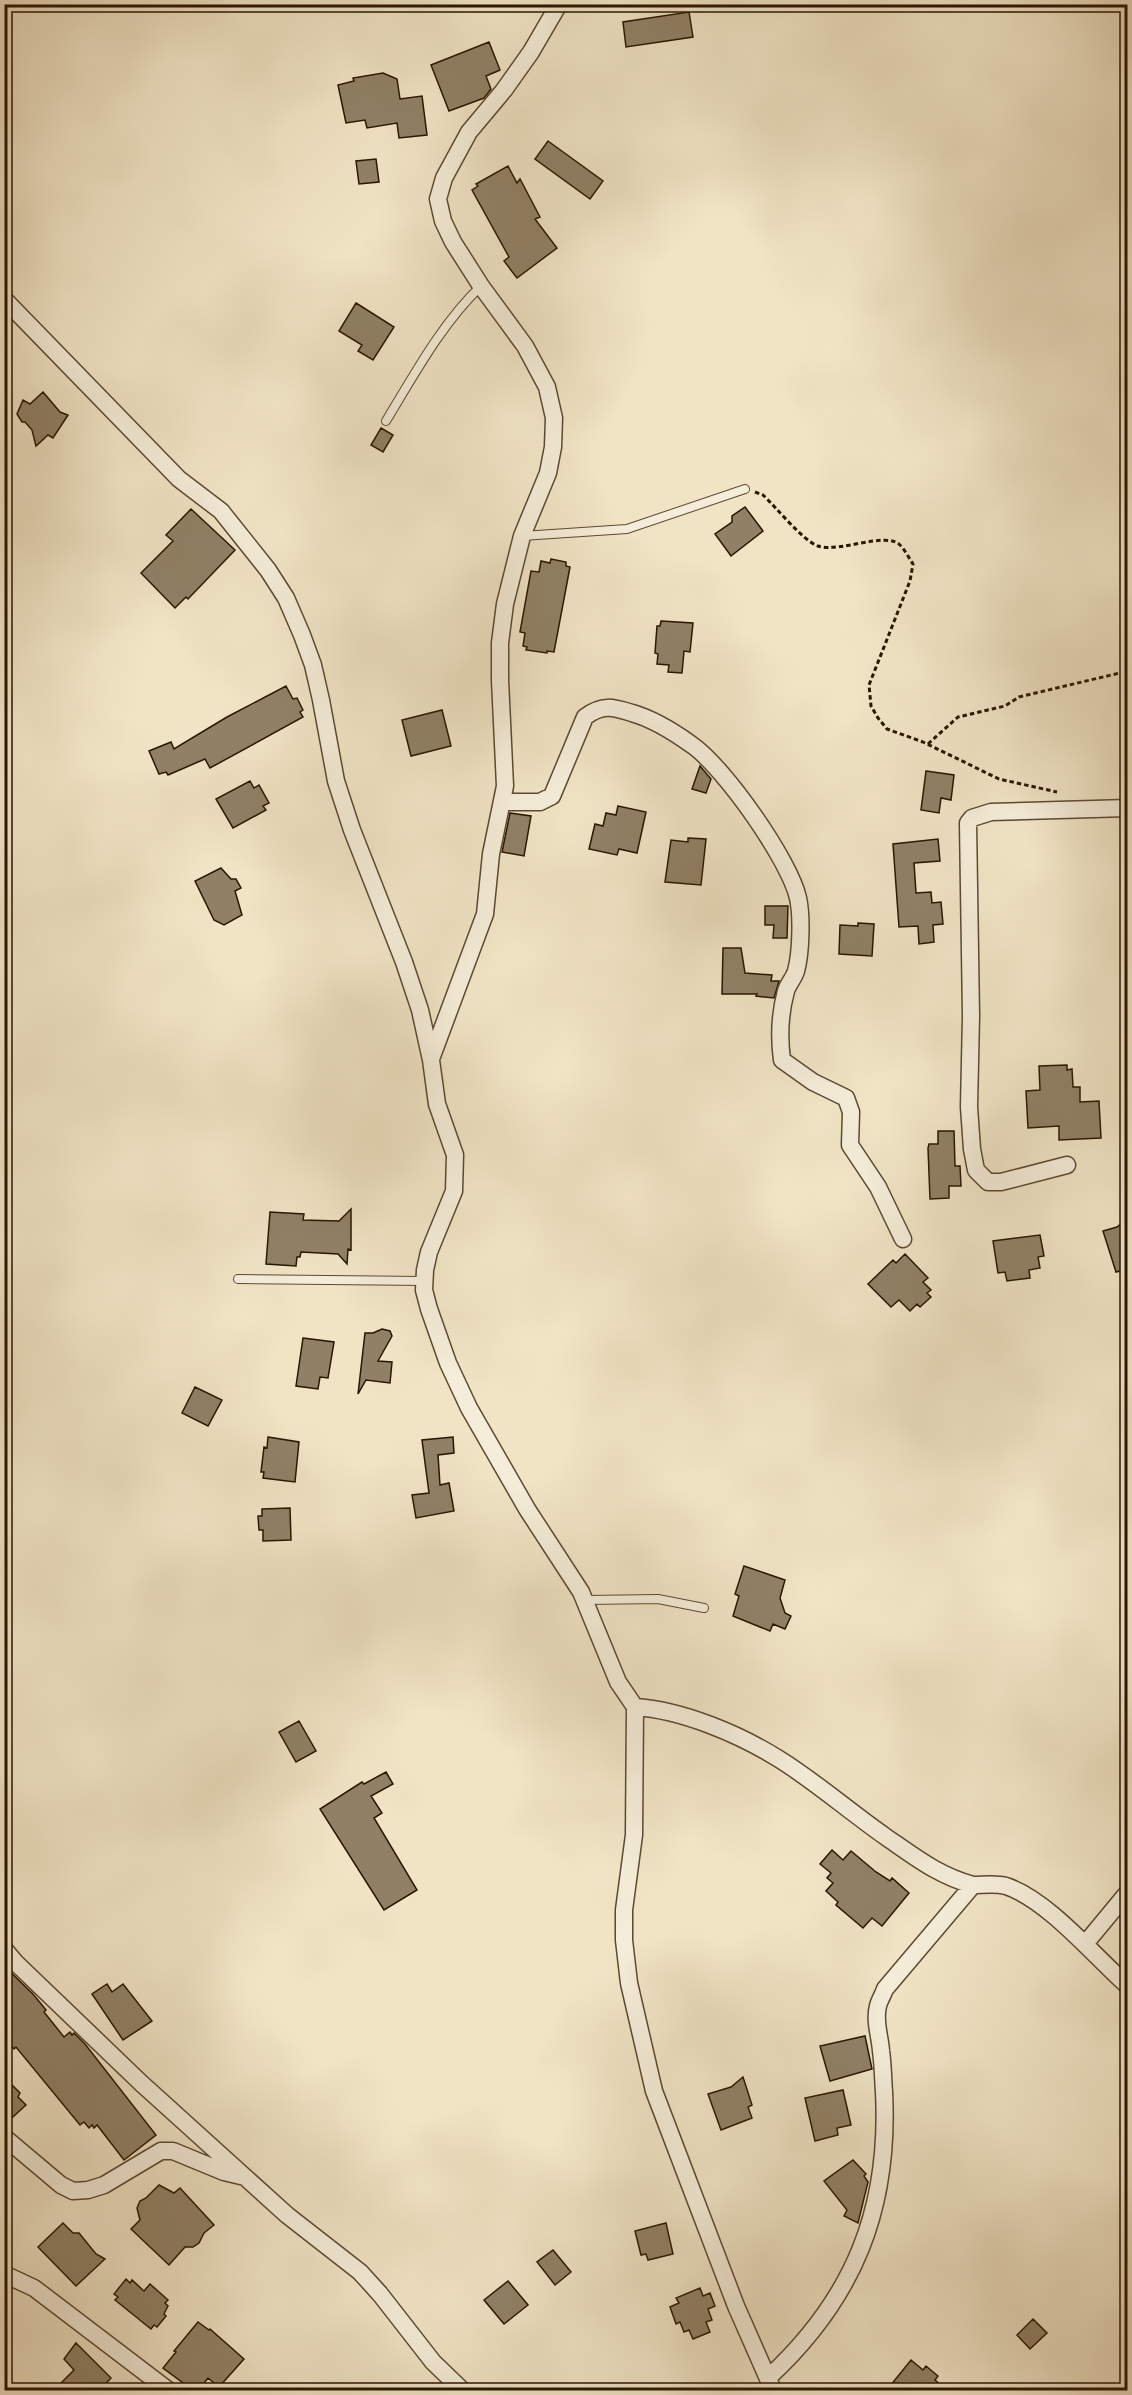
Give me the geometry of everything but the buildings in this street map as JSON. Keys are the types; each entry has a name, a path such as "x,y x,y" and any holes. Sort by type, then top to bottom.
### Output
{"street":[{"path":"431,1060 485,914 490,854 505,786 500,643 505,604 522,536 548,473 553,447 554,418 547,387 525,346 481,286 453,242 443,221 438,199 444,178 470,132 511,81 559,4"},
{"path":"4,299 178,479 221,511 268,570 286,598 313,666 336,781 352,831 404,962 420,1010 431,1060 437,1104 455,1155 454,1191 429,1251 424,1290 429,1309 448,1363 469,1408 522,1500 585,1600 618,1682 635,1707 634,1835 624,1910 624,1940 629,1983 654,2091 736,2307 771,2384 839,2294 858,2260 871,2220 882,2173 885,2140 881,2050 877,2027 878,2006 885,1989 973,1885"},
{"path":"502,802 540,802 552,796 585,717 596,708 615,708 647,717 694,746 726,780 770,839 798,899 800,936 796,973 786,990 780,1038 782,1060 813,1082 846,1098 851,1112 850,1145 878,1187 903,1239"},
{"path":"1066,1165 1001,1182 988,1182 976,1170 969,1107 971,1016 968,823 972,818 991,812 1128,808"},
{"path":"635,1707 679,1714 759,1748 780,1760 856,1816 950,1879 973,1885 1004,1886 1029,1897 1085,1944 1128,1986"},
{"path":"1085,1944 1128,1892"},
{"path":"4,1949 95,2040 287,2215 360,2272 433,2362 462,2391"},
{"path":"4,2137 61,2186 73,2191 88,2190 104,2185 161,2151 173,2151 224,2172 248,2178"},
{"path":"4,2274 34,2288 168,2391"}],"lane":[{"path":"387,421 446,328 466,300 481,286"},
{"path":"522,536 627,528 745,489"},
{"path":"238,1279 425,1281"},
{"path":"585,1600 658,1599 704,1608"}],"path":[{"path":"745,489 763,495 809,541 819,546 837,548 888,540 899,543 913,564 910,581 869,685 871,706 887,729 928,744 999,779 1059,792 1078,809"},
{"path":"928,744 958,717 1005,706 1019,697 1128,671"}]}
